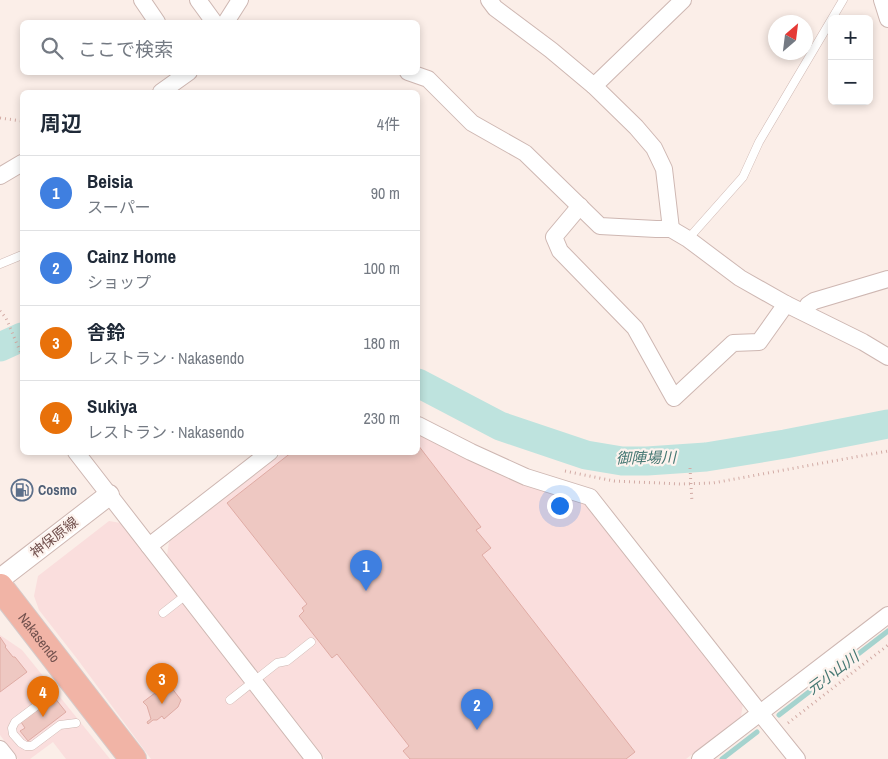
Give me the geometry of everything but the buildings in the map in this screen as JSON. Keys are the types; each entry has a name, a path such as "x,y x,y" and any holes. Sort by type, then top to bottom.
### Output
{"highway":[{"name":"Nakasendo","path":"0,587 132,759"}],"street":[{"path":"142,0 156,20"},
{"path":"198,0 213,20"},
{"path":"227,20 240,0"},
{"path":"490,0 495,8 551,50 594,86 636,126 654,148 664,169 671,229"},
{"path":"594,86 683,0"},
{"path":"882,0 888,20"},
{"path":"164,90 185,75"},
{"path":"418,75 428,78 472,123 525,153 600,226 671,229 688,239 740,278 888,357"},
{"path":"0,176 20,164"},
{"path":"580,206 554,238 560,251 635,328 674,398 734,343 759,342 786,304"},
{"path":"804,312 814,300 888,279"},
{"path":"420,426 526,477 590,496 797,759"},
{"path":"78,455 314,759"},
{"path":"149,546 266,455"},
{"name":"神保原線","path":"0,579 109,495"},
{"path":"700,759 888,615"},
{"path":"0,749 8,759"}],"lane":[{"path":"688,239 743,177 759,142 843,0"},
{"path":"0,264 20,256"},
{"path":"163,613 186,595"},
{"path":"230,700 277,663 286,661 311,642"},
{"path":"46,686 39,704 15,722 12,728 21,743 26,746 32,746 60,725 76,723"}],"path":[{"path":"0,118 20,121"},
{"path":"0,311 6,318 20,351"},
{"path":"563,470 614,480 658,484 692,484 713,482 888,451"},
{"path":"690,468 692,502"},
{"path":"775,732 888,645"}],"shaded area":[{"path":"420,434 588,503 743,703 741,717 686,759 325,759 167,555 169,542 280,455 420,455"},
{"path":"109,521 121,523 304,759 151,759 39,610 34,596 38,576"},
{"path":"0,635 22,650 110,759 66,759 53,742 30,759 18,759 0,735"}],"waterway":[{"name":"御陣場川","path":"0,347 20,338"},
{"name":"御陣場川","path":"420,384 500,426 586,455 622,461 706,457 888,424"},
{"name":"元小山川","path":"779,715 888,631"},
{"name":"元小山川","path":"722,759 757,732"}],"place":[{"name":"Cosmo","path":"22,490"},
{"name":"Beisia","path":"366,591"},
{"name":"舎鈴","path":"162,704"},
{"name":"Sukiya","path":"43,717"},
{"name":"Cainz Home","path":"477,730"}]}
